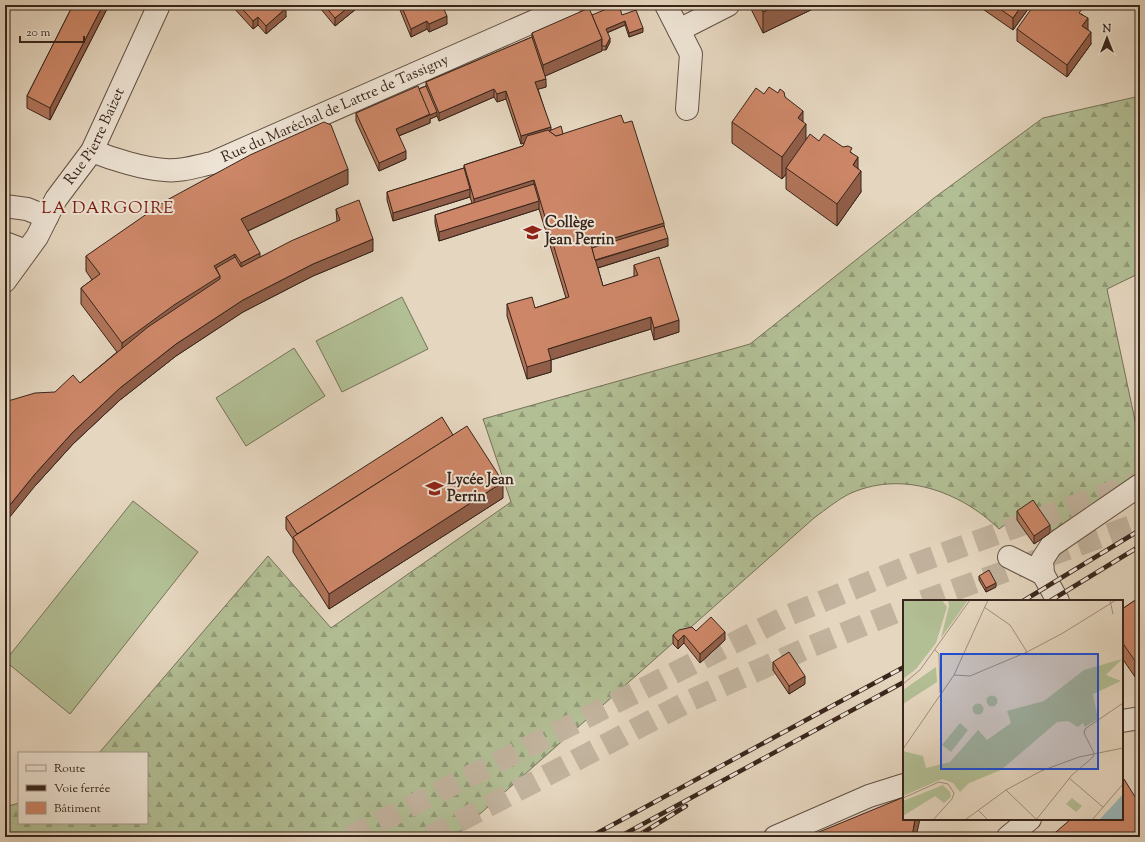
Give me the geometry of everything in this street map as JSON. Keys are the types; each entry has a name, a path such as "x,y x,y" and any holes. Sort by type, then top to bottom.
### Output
{"street":[{"name":"Rue Pierre Baizet","path":"5,281 37,237 52,208 92,151 159,5"},
{"name":"Rue du Maréchal de Lattre de Tassigny","path":"92,151 110,158 165,170 186,169 212,163 571,5"},
{"path":"666,5 691,54 687,109"},
{"path":"679,30 728,5"},
{"path":"5,206 27,209 52,208"},
{"path":"5,243 26,251"},
{"path":"1057,600 1043,574 1042,560 1051,546 1140,485"},
{"path":"1009,557 1043,574"},
{"path":"1123,722 1140,718"},
{"path":"775,837 869,796 903,785"},
{"path":"1008,837 1029,820"}],"green space":[{"path":"1140,96 1140,273 1107,289 1140,444 1140,474 1052,531 1034,504 999,529 966,504 948,495 928,488 908,484 888,484 867,487 847,495 814,518 454,837 5,837 5,807 18,803 18,824 148,824 148,752 100,752 268,556 331,628 511,502 483,419 750,344 934,198 1043,118"},
{"path":"402,297 428,349 342,392 316,341"},
{"path":"294,348 325,396 246,446 216,398"},
{"path":"133,501 198,552 70,714 5,661"}],"building":[{"path":"73,5 103,5 50,108 27,96"},
{"path":"239,5 283,5 286,8 266,26 258,17 253,21"},
{"path":"324,5 351,5 335,18"},
{"path":"401,5 442,5 447,16 429,24 427,21 411,29"},
{"path":"619,5 622,15 636,10 643,28 629,33 625,21 606,29 610,38 606,46 602,46 602,39 592,15"},
{"path":"760,5 777,5 763,12"},
{"path":"994,5 1022,5 1013,18"},
{"path":"1034,5 1069,5 1073,8 1078,7 1082,9 1079,13 1088,18 1082,26 1091,32 1067,65 1017,29"},
{"path":"589,8 602,39 543,65 532,33"},
{"path":"532,37 546,79 535,82 551,127 521,136 506,91 497,94 494,89 439,113 426,82"},
{"path":"418,86 430,114 396,129 406,151 379,163 356,113"},
{"path":"426,86 437,112 430,115 419,89"},
{"path":"769,87 778,93 780,89 784,92 785,97 803,111 798,118 806,124 782,157 732,122 756,88 764,94"},
{"path":"621,115 624,123 632,121 664,223 591,245 603,286 638,275 634,265 659,257 679,320 654,328 651,317 548,349 551,360 527,367 507,304 532,297 535,308 569,297 534,180 474,199 464,165 523,146 527,136 548,130 556,136"},
{"path":"324,122 331,125 348,169 241,219 260,253 241,263 235,254 214,266 220,276 174,305 122,343 81,288 100,274 86,256 167,200 250,155"},
{"path":"561,126 563,134 556,136 549,131"},
{"path":"810,134 819,141 824,134 843,147 848,146 852,148 850,152 858,157 853,165 861,171 837,204 786,168"},
{"path":"464,168 470,189 393,213 387,192"},
{"path":"534,184 539,201 439,232 435,215"},
{"path":"359,200 373,239 313,264 243,300 176,344 120,388 73,432 35,474 5,511 5,404 8,401 35,393 55,392 73,375 80,383 148,327 220,279 216,268 235,257 241,267 291,241 340,220 336,209"},
{"path":"664,226 668,238 595,260 592,248"},
{"path":"442,417 453,435 297,534 286,517"},
{"path":"467,426 503,482 329,594 293,537"},
{"path":"1033,500 1050,525 1034,536 1017,511"},
{"path":"989,570 996,583 986,588 979,576"},
{"path":"1140,597 1140,658 1135,661 1123,643 1123,608"},
{"path":"711,617 725,632 700,654 684,635 678,641 673,635 679,630 692,627 696,631"},
{"path":"789,652 805,676 789,686 773,662"},
{"path":"1123,780 1137,800 1135,802 1140,809 1139,837 1050,837 1070,820 1123,820"},
{"path":"903,797 903,820 915,820 912,837 807,837"}],"tunnel":[{"path":"349,837 789,615 914,564 1137,483"},
{"path":"926,600 1140,523"},
{"path":"429,837 689,701 812,646 903,609"}],"railway":[{"path":"1025,600 1140,530"},
{"path":"1052,600 1140,546"},
{"path":"590,837 903,668"},
{"path":"619,837 903,683"},
{"path":"636,837 686,806"}],"place":[{"name":"Collège Jean Perrin","path":"532,232"},
{"name":"Lycée Jean Perrin","path":"434,489"}],"district":[{"name":"LA DARGOIRE","path":"108,209"}]}
